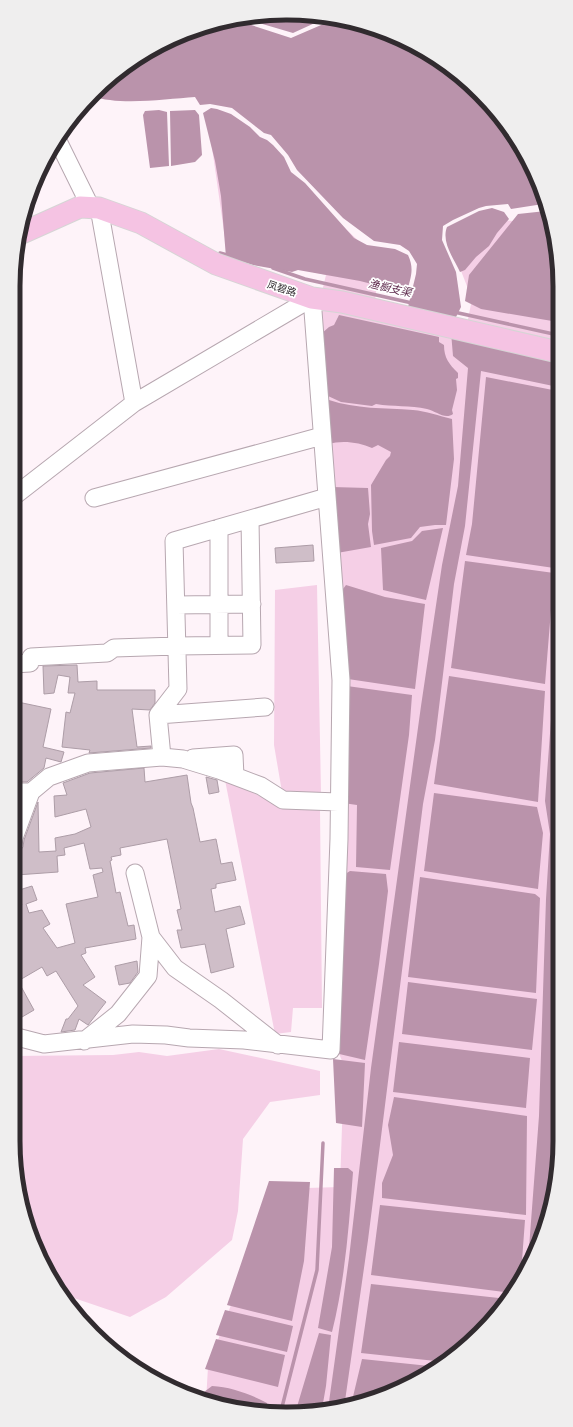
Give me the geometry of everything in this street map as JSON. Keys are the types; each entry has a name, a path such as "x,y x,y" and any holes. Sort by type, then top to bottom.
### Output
{"main road":[{"name":"凤碧路","path":"26,232 80,207 95,208 141,223 216,264 312,298 342,302 553,351"}],"street":[{"path":"61,145 95,208 134,403"},
{"path":"20,492 134,403 312,298 341,680 338,802 339,839 331,1050 244,1040 190,1038 166,1035 133,1034 84,1041 44,1044 20,1038"},
{"path":"94,498 322,436"},
{"path":"162,757 158,715 178,689 174,541 327,496"},
{"path":"20,664 30,663 31,657 107,653 114,648 252,645 250,519"},
{"path":"219,528 219,645"},
{"path":"176,605 252,604"},
{"path":"158,715 265,707"},
{"path":"20,824 31,792 50,777 88,763 162,757 183,758 235,776 261,786 283,800 338,802"},
{"path":"20,792 31,792"},
{"path":"84,1041 118,1014 148,976 151,937 135,873"},
{"path":"151,937 175,968 221,1000 278,1044"}],"shaded area":[{"path":"209,127 237,127 380,261 373,316 465,334 472,299 449,240 482,218 533,223 549,241 551,252 553,286 553,1140 551,1175 548,1192 539,1226 526,1258 498,1303 475,1329 449,1352 404,1380 372,1393 321,1405 286,1407 252,1405 206,1395 208,1367 274,1189 340,1187 344,1066 328,1026 341,570 334,471 317,427 318,308 326,275 227,252"},
{"path":"317,585 321,793 282,792 274,745 275,590"},
{"path":"225,780 277,804 320,809 322,1008 293,1008 291,1032 275,1034"},
{"path":"219,1049 320,1071 320,1095 270,1102 243,1139 238,1211 232,1240 166,1297 130,1317 71,1297 47,1258 40,1242 29,1209 22,1175 20,1140 20,1056 113,1055 139,1052 167,1056"}],"water":[{"path":"286,20 318,22 293,33 255,22"},
{"path":"246,23 291,38 326,23 355,29 388,40 420,56 449,75 475,98 508,138 526,169 540,204 511,209 508,204 486,206 453,220 443,226 442,240 456,272 461,307 455,319 408,307 417,264 409,251 400,245 374,241 343,218 297,170 288,155 271,135 264,133 232,108 210,104 200,105 195,97 129,101 98,98 138,65 169,47 218,29"},
{"path":"211,108 231,114 250,127 260,137 273,145 284,157 291,172 305,183 354,238 367,245 395,249 408,255 412,270 407,293 360,281 298,270 292,272 253,265 226,257 221,196 215,161 203,113"},
{"path":"159,110 167,112 169,166 150,168 143,115 145,111"},
{"path":"195,110 199,115 202,155 195,162 171,166 170,111"},
{"path":"492,208 504,212 509,219 497,233 489,246 476,257 465,270 460,272 447,244 447,227 479,211"},
{"path":"542,211 551,252 553,321 481,309 465,301 469,275 518,214"},
{"path":"339,315 439,337 439,342 444,345 445,354 448,360 458,373 458,378 456,379 457,390 452,410 453,414 450,416 444,416 427,409 414,407 376,404 372,406 341,402 328,396 321,334 329,327 334,325"},
{"path":"451,332 553,356 553,386 481,371 465,526 454,584 435,740 423,804 368,1240 345,1400 329,1404 349,1258 371,1068 421,706 442,565 458,486 468,368 453,356"},
{"path":"486,377 553,390 553,568 466,555 472,524"},
{"path":"329,400 360,407 428,412 452,419 454,459 446,525 420,527 411,538 374,545 372,531 371,485 390,456 391,452 378,445 372,448 362,444 350,442 328,444 326,402"},
{"path":"332,487 368,488 370,514 368,524 371,547 337,553"},
{"path":"443,528 426,600 383,590 381,548 412,541 422,531"},
{"path":"465,561 553,573 545,684 451,668"},
{"path":"346,585 385,597 425,604 415,689 348,679 340,593"},
{"path":"449,676 545,691 538,802 434,784"},
{"path":"347,686 412,695 409,735 390,870 356,867 357,805 343,803"},
{"path":"553,693 553,1140 551,1175 548,1192 539,1226 529,1252 539,1116 546,899 550,834 545,801"},
{"path":"434,793 537,807 543,833 538,889 424,871"},
{"path":"350,871 386,874 388,891 365,1060 335,1053 342,876"},
{"path":"420,877 535,894 540,898 536,993 408,977"},
{"path":"408,982 537,999 532,1050 402,1034"},
{"path":"399,1042 530,1058 526,1108 393,1092"},
{"path":"333,1059 365,1063 362,1127 336,1123"},
{"path":"394,1097 527,1116 526,1215 382,1198 382,1183 393,1155 388,1125"},
{"path":"334,1168 348,1168 353,1172 343,1273 332,1332 318,1328 332,1247"},
{"path":"269,1181 310,1182 304,1261 292,1321 227,1305"},
{"path":"380,1205 525,1220 522,1266 506,1292 371,1275"},
{"path":"371,1284 501,1298 475,1329 436,1361 361,1353"},
{"path":"225,1310 293,1326 287,1352 216,1335"},
{"path":"319,1333 331,1335 323,1405 297,1406"},
{"path":"216,1339 285,1355 278,1387 205,1369"},
{"path":"362,1359 428,1366 388,1387 353,1399"},
{"path":"212,1386 233,1389 267,1403 267,1406 235,1402 204,1394"}],"building":[{"path":"313,545 314,561 276,563 275,548"},
{"path":"77,665 78,682 97,681 97,690 155,690 155,703 150,710 132,709 137,747 151,746 151,748 89,753 90,750 62,747 66,712 70,713 75,693 68,693 70,677 58,675 54,693 44,694 43,666"},
{"path":"20,702 51,709 43,747 64,752 61,762 46,758 44,768 27,782 20,782"},
{"path":"144,768 145,782 187,775 191,803 200,842 216,839 221,864 232,862 236,880 216,884 216,888 211,889 215,912 240,906 245,924 226,929 234,967 211,973 205,944 181,948 177,930 182,930 177,910 181,909 167,839 120,848 121,855 111,857 112,860 110,861 116,893 120,892 128,926 134,925 136,939 85,948 86,953 81,955 95,977 83,985 106,1002 88,1025 79,1019 75,1030 61,1032 66,1019 68,1019 78,1006 56,971 47,976 42,967 20,980 20,906 22,905 20,900 20,890 32,886 37,900 26,904 29,913 42,910 50,924 43,928 57,948 75,943 66,904 98,897 93,875 103,872 102,868 90,869 84,843 64,848 65,855 57,856 58,872 20,875 20,851 23,847 24,840 38,802 39,852 56,851 55,838 75,834 91,827 86,809 55,817 54,796 67,795 63,783 90,773"},
{"path":"206,777 217,780 219,792 209,794"},
{"path":"137,961 138,972 130,983 119,985 115,966"},
{"path":"20,985 34,1010 22,1017 20,1014"}],"waterway":[{"name":"渔橱支渠","path":"220,253 231,256"},
{"name":"渔橱支渠","path":"273,268 305,279 412,303"},
{"name":"渔橱支渠","path":"454,312 553,334"},
{"path":"282,1407 317,1270 323,1143"}]}
